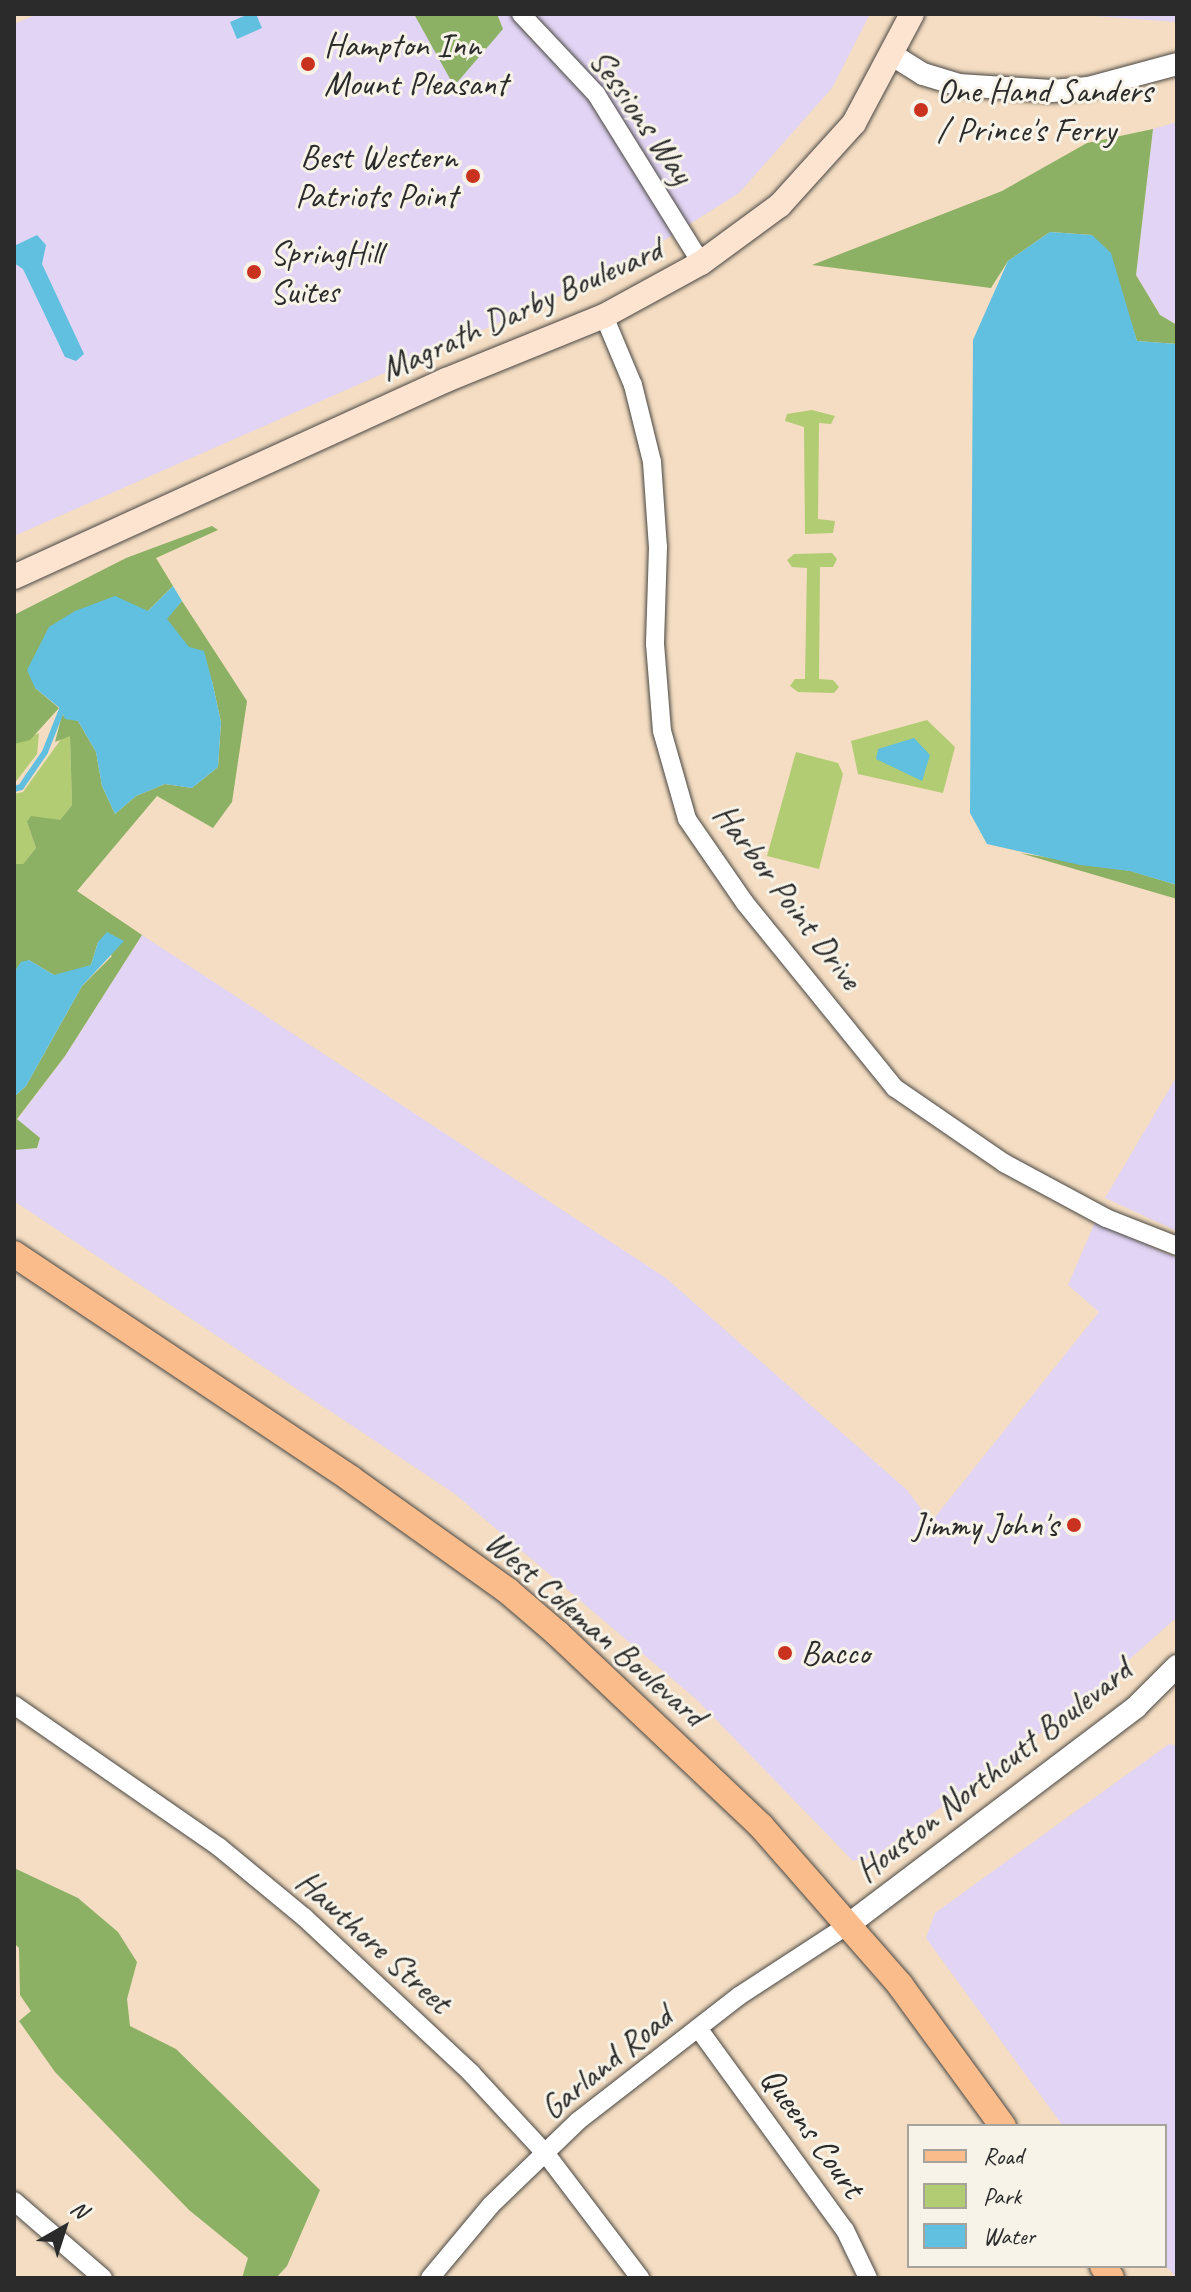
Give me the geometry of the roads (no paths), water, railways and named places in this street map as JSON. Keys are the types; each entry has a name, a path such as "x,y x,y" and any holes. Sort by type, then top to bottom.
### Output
{"main road":[{"name":"Magrath Darby Boulevard","path":"14,577 95,543 109,531 514,350 604,316 701,263 780,205 854,123 894,56 912,14"},
{"name":"Magrath Darby Boulevard","path":"14,562 91,530 109,531"},
{"name":"West Coleman Boulevard","path":"14,1254 351,1479 508,1591 761,1826 900,1985 1002,2124"}],"street":[{"name":"Sessions Way","path":"521,14 596,94 701,263"},
{"path":"894,56 923,74 958,85 1052,91 1088,88 1177,64"},
{"name":"Harbor Point Drive","path":"604,316 633,385 652,462 658,547 655,644 662,731 687,819 745,903 895,1088 1004,1163 1106,1218 1177,1246"},
{"name":"Houston Northcutt Boulevard","path":"848,1925 1136,1707 1177,1666"},
{"name":"Hawthore Street","path":"14,1705 219,1847 304,1917 471,2073 546,2154 640,2278"},
{"name":"Garland Road","path":"430,2278 491,2205 578,2121 698,2028 848,1925"},
{"name":"Queens Court","path":"698,2028 845,2230 868,2278"},
{"path":"14,2201 103,2278"}],"water":[{"path":"256,14 262,28 237,39 230,22"},
{"path":"1050,232 1092,235 1111,253 1137,341 1177,344 1177,885 1130,871 1080,865 987,844 970,813 973,340 1008,261"},
{"path":"37,235 46,245 42,264 84,354 76,361 65,357 23,269 14,263 14,246"},
{"path":"173,586 182,601 167,619 189,647 204,651 212,681 221,722 218,767 192,788 165,784 136,796 115,814 102,786 96,752 78,721 65,719 61,709 35,688 27,670 49,627 75,611 115,596 148,611"},
{"path":"914,738 930,755 922,781 876,759 878,749"},
{"path":"107,932 124,941 82,986 26,1086 14,1097 14,972 21,962 29,960 54,975 91,965 98,942"}],"waterway":[{"path":"14,789 21,787 45,752 62,709"}],"place":[{"name":"Hampton Inn Mount Pleasant","path":"308,64"},
{"name":"One Hand Sanders / Prince's Ferry","path":"921,110"},
{"name":"Best Western Patriots Point","path":"473,176"},
{"name":"SpringHill Suites","path":"254,272"},
{"name":"Jimmy John's","path":"1074,1525"},
{"name":"Bacco","path":"785,1653"}]}
